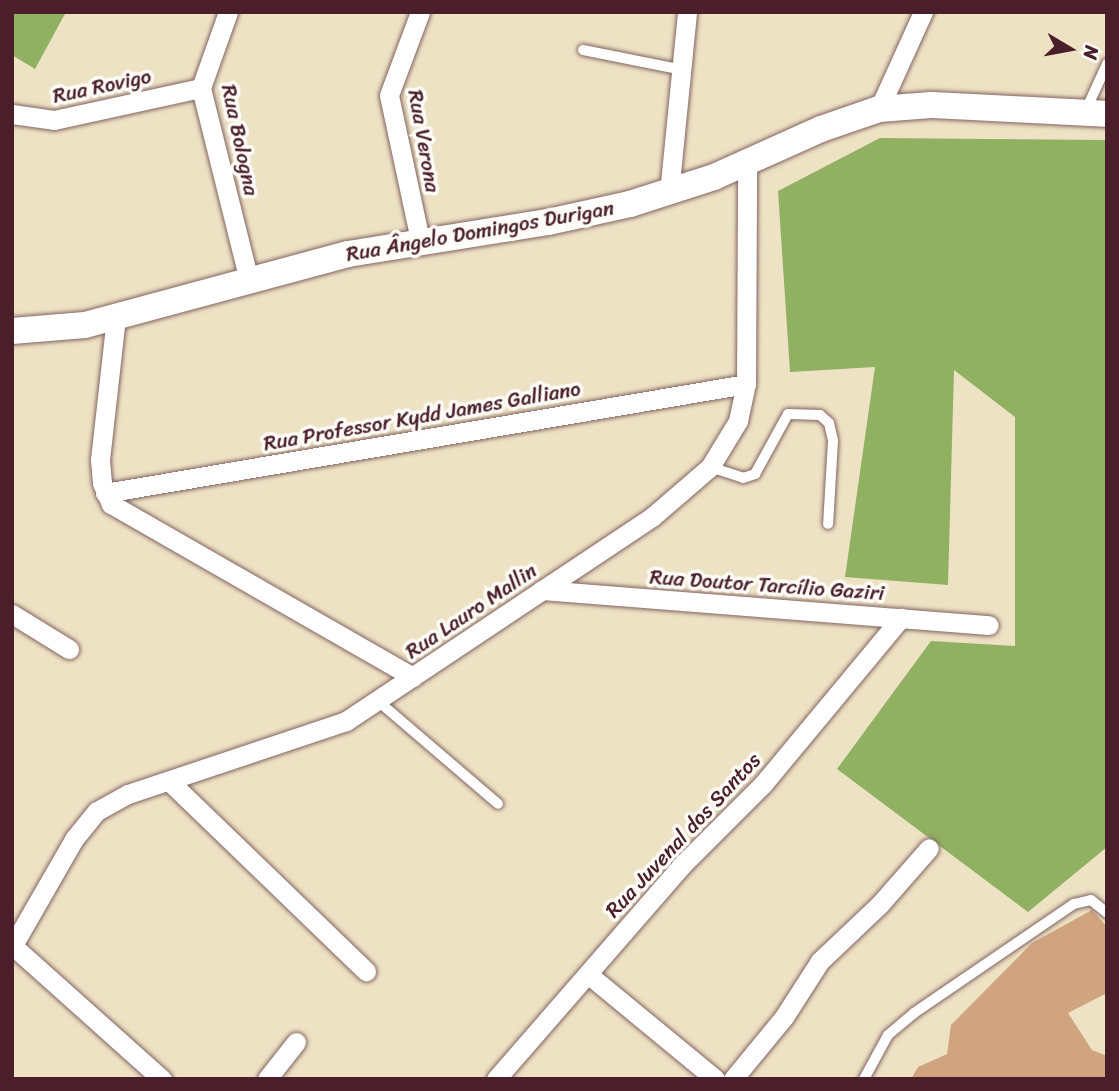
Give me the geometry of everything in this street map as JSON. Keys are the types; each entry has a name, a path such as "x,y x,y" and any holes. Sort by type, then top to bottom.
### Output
{"street":[{"name":"Rua Bologna","path":"228,12 201,88 249,280"},
{"name":"Rua Verona","path":"420,12 389,95 420,240"},
{"path":"669,193 678,69 687,12"},
{"path":"879,109 923,12"},
{"name":"Rua Rovigo","path":"12,114 54,120 201,88"},
{"name":"Rua Ângelo Domingos Durigan","path":"12,331 62,329 249,280 420,240 548,222 669,193 747,164 821,129 879,109 931,105 1095,114"},
{"name":"Rua Lauro Mallin","path":"13,947 85,824 112,802 334,726 378,701 652,517 710,467 738,421 746,384 747,164"},
{"path":"116,317 100,460 105,493 120,511 413,677"},
{"name":"Rua Professor Kydd James Galliano","path":"105,493 746,384"},
{"name":"Rua Doutor Tarcílio Gaziri","path":"542,590 989,625"},
{"path":"12,614 69,649"},
{"name":"Rua Juvenal dos Santos","path":"496,1079 682,865 755,792 901,618"},
{"path":"169,781 366,971"},
{"path":"733,1079 784,1017 820,961 880,904 929,848"},
{"path":"13,947 162,1079"},
{"path":"589,975 715,1079"},
{"path":"267,1079 296,1042"}],"lane":[{"path":"583,50 678,69"},
{"path":"1095,114 1107,64"},
{"path":"710,467 743,478 755,474 788,414 820,415 829,423 833,441 828,524"},
{"path":"378,701 498,804"},
{"path":"864,1079 888,1035 914,1013 1063,911 1091,900 1107,914"}],"green space":[{"path":"12,12 66,12 35,69 12,55"},
{"path":"880,138 1107,140 1107,847 1028,912 837,769 931,641 1015,646 1015,417 954,370 948,585 845,577 875,367 790,372 778,191"}],"building":[{"path":"1092,910 1107,927 1107,993 1068,1013 1092,1050 1107,1056 1107,1079 911,1079 918,1067 947,1054 951,1025 1032,943"}]}
